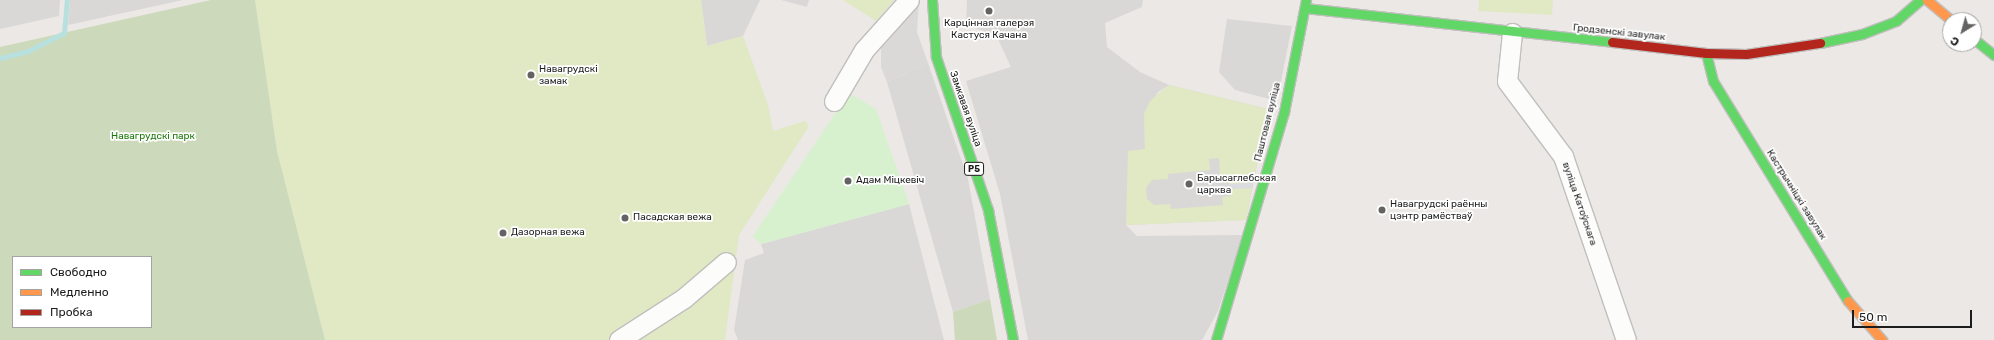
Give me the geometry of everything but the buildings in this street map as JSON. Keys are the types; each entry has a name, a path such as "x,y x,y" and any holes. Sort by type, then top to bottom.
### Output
{"street":[{"path":"834,101 864,50 910,0"},
{"name":"Замкавая вуліца","path":"932,0 931,12 936,57 988,210 1013,340"},
{"name":"Гродзенскі завулак","path":"1305,4 1512,33 1706,53 1746,54 1800,47 1862,34 1896,21 1920,0"},
{"path":"1927,0 1942,12"},
{"name":"Паштовая вуліца","path":"1216,340 1284,112 1305,4"},
{"name":"вуліца Катоўскага","path":"1512,33 1507,81 1563,156 1626,340"},
{"path":"1982,45 1994,55"},
{"name":"Кастрычніцкі завулак","path":"1706,53 1713,82 1851,305 1882,340"},
{"path":"619,340 684,298 726,262"}],"shaded area":[{"path":"0,0 60,0 59,16 0,29"},
{"path":"70,0 183,0 68,25"},
{"path":"701,0 760,0 743,36 707,46"},
{"path":"781,0 809,0 807,7"},
{"path":"896,0 919,0 917,32 928,63 887,82 881,67 881,45"},
{"path":"967,0 1143,0 1142,7 1105,23 1107,47 1140,72 1169,85 1158,92 1144,114 1145,150 1126,225 1137,236 1243,235 1218,311 1202,340 1028,340 1000,194 966,81 1011,67 996,35 966,25"},
{"path":"1227,19 1292,26 1277,101 1235,90 1219,72"},
{"path":"928,63 968,179 990,299 953,312 887,82"},
{"path":"1169,85 1268,109 1246,220 1126,225 1128,151 1145,149 1144,114 1150,101"},
{"path":"1253,183 1252,188 1230,189 1230,184"},
{"path":"909,204 944,340 738,340 734,330 745,260 764,253 761,244"}],"green space":[{"name":"Навагрудскі парк","path":"211,0 255,0 277,151 325,340 0,340 0,47"},
{"path":"255,0 701,0 707,46 743,36 768,105 773,131 805,121 809,126 739,235 725,340 325,340 277,151"},
{"path":"843,0 894,0 876,21"},
{"path":"1479,0 1553,0 1552,15 1478,11"},
{"path":"1169,85 1268,109 1253,183 1230,184 1229,176 1220,177 1219,158 1209,159 1210,170 1168,174 1168,179 1152,180 1146,188 1147,199 1154,205 1170,204 1171,209 1223,205 1222,197 1231,196 1230,189 1252,188 1246,220 1126,225 1128,151 1145,149 1144,114 1150,101"},
{"path":"849,93 876,109 909,204 761,244 753,236"},
{"path":"990,299 997,340 955,340 953,312"}],"waterway":[{"path":"0,58 28,51 64,33 67,0"}],"traffic: fast":[{"path":"932,0 936,57 988,210 1013,340"},
{"path":"1216,340 1284,112 1306,0"},
{"path":"1820,43 1862,34 1896,21 1920,0"},
{"path":"1305,8 1612,42"},
{"path":"1982,45 1994,55"},
{"path":"1706,53 1713,81 1848,301"}],"traffic: slow":[{"path":"1927,0 1942,12"},
{"path":"1848,301 1882,340"}],"traffic: jam":[{"path":"1612,42 1706,53 1746,54 1820,43"}],"place":[{"name":"Карцінная галерэя Кастуся Качана","path":"989,11"},
{"name":"Навагрудскі замак","path":"531,75"},
{"name":"Адам Міцкевіч","path":"848,181"},
{"name":"Барысаглебская царква","path":"1189,184"},
{"name":"Навагрудскі раённы цэнтр рамёстваў","path":"1382,210"},
{"name":"Пасадская вежа","path":"625,218"},
{"name":"Дазорная вежа","path":"503,233"}]}
